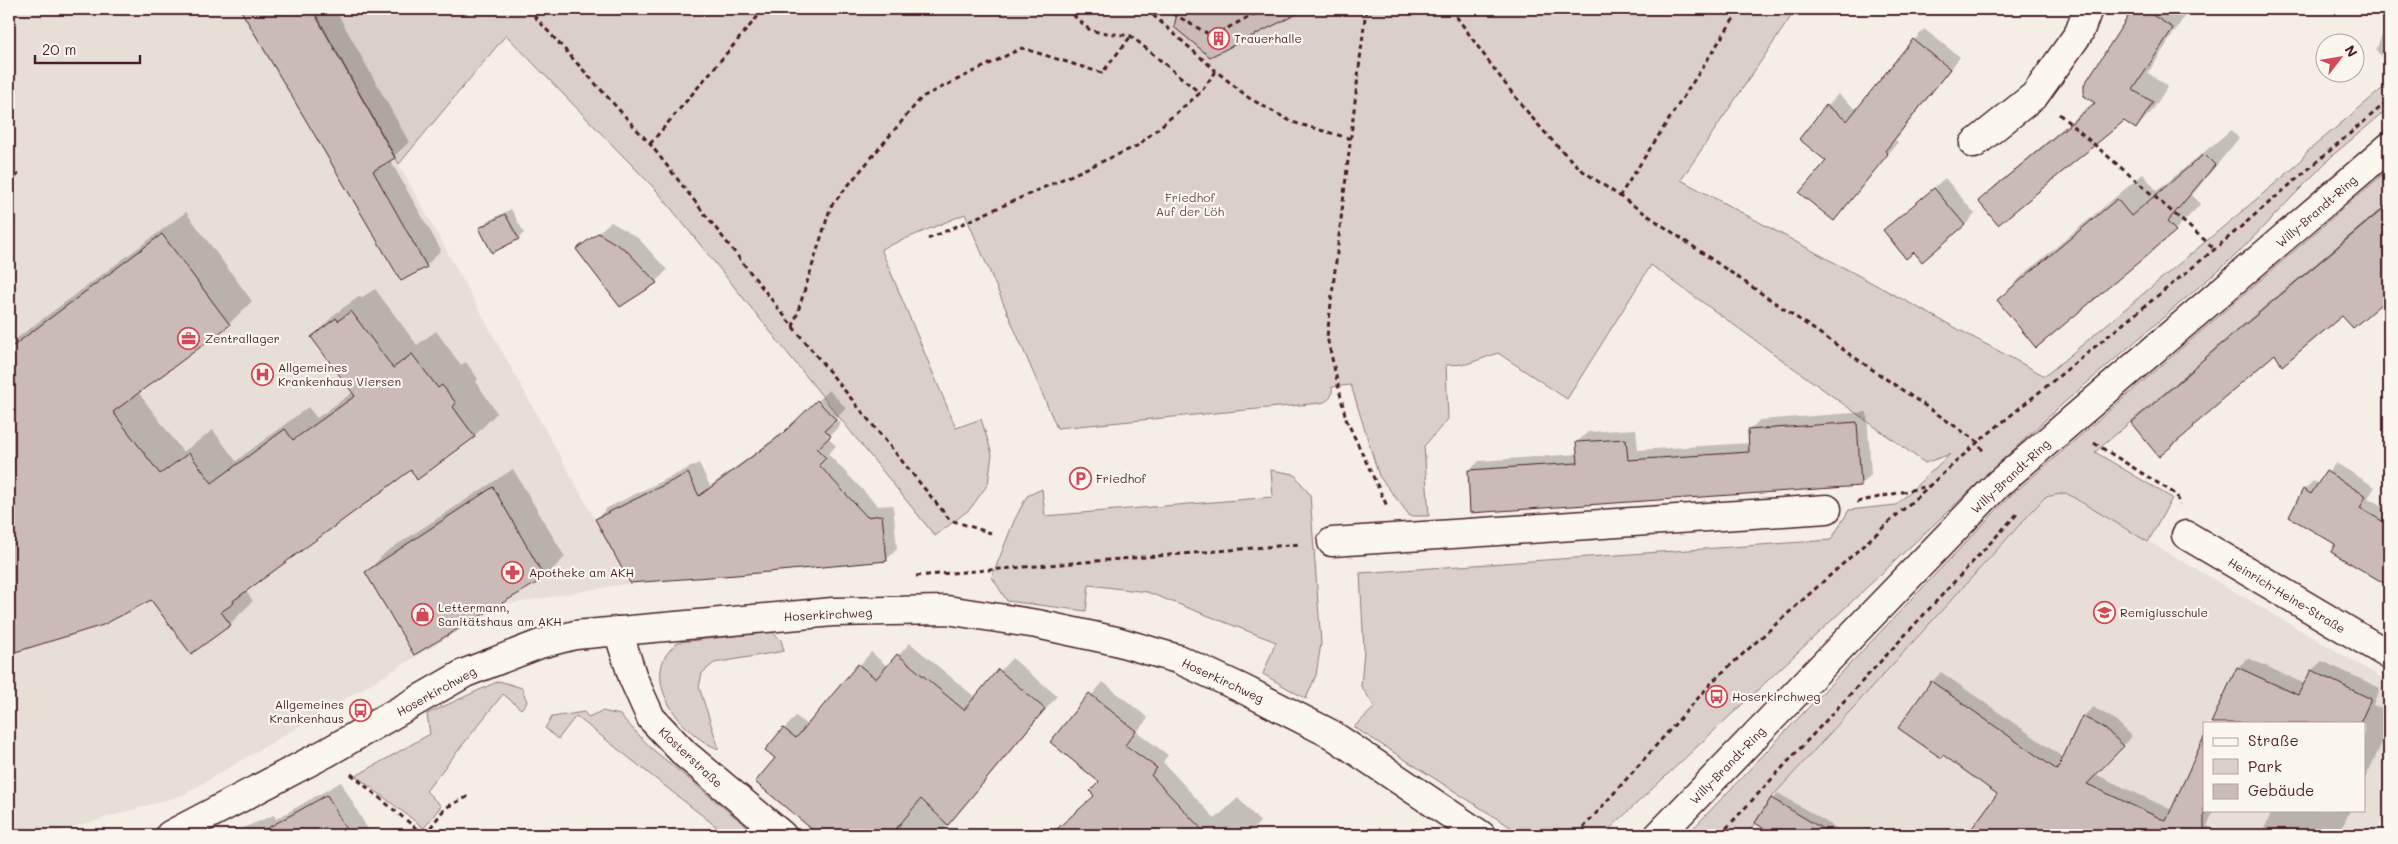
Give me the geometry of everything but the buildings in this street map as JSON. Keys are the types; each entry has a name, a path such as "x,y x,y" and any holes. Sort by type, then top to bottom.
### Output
{"street":[{"path":"1974,144 2035,95 2079,33 2088,9"},
{"name":"Willy-Brandt-Ring","path":"1659,835 1999,483 2389,147"},
{"path":"1332,542 1827,509"},
{"name":"Heinrich-Heine-Straße","path":"2186,535 2389,655"},
{"name":"Hoserkirchweg","path":"170,835 326,753 465,673 540,644 575,634 833,612 947,610 1038,624 1116,641 1178,659 1243,689 1331,734 1481,835"},
{"name":"Klosterstraße","path":"618,631 633,678 650,718 685,754 782,835"}],"path":[{"path":"528,9 650,144 793,327 950,520 991,533"},
{"path":"650,144 764,9"},
{"path":"1066,9 1091,31 1131,36 1200,93"},
{"path":"1147,9 1249,98 1292,122 1352,139"},
{"path":"1165,9 1212,36 1264,9"},
{"path":"1366,9 1352,139 1326,337 1346,419 1401,536"},
{"path":"1451,9 1507,88 1552,144 1583,172 1978,442"},
{"path":"1619,197 1740,9"},
{"path":"793,327 831,206 922,97 1022,48 1102,73 1131,36"},
{"path":"928,238 1138,146 1200,93 1216,71"},
{"path":"2035,95 2215,248"},
{"path":"1577,835 1714,680 1978,442 2215,248 2389,100"},
{"path":"9,184 21,171"},
{"path":"2094,443 2177,494 2186,535"},
{"path":"1827,509 1931,486"},
{"path":"1720,835 2018,513"},
{"path":"326,753 424,835 445,808 469,796"}],"shaded area":[{"name":"Allgemeines Krankenhaus Viersen","path":"9,9 313,9 630,583 503,605 183,795 46,835 9,835"},
{"name":"Remigiusschule","path":"2066,493 2389,682 2389,807 2374,835 1834,835 1771,798 2045,497"}],"green space":[{"name":"Friedhof Auf der Löh","path":"313,9 1796,9 1681,180 2045,376 2296,166 2307,152 2389,83 2389,108 2333,155 2236,255 2059,407 1603,835 1523,835 1354,727 1375,707 1361,686 1364,650 1360,573 1831,540 1849,510 1896,505 1950,454 1925,463 1651,265 1567,399 1498,353 1467,364 1446,365 1448,419 1424,446 1429,516 1410,516 1379,476 1351,385 1332,387 1330,398 1321,403 1057,428 965,214 881,249 956,428 981,419 992,454 988,484 970,509 935,536 657,191 506,35 399,164"},
{"path":"2389,169 2389,203 2095,452 2172,498 2148,542 2066,493 2045,497 1771,798 1747,835 1687,835 2008,498"},
{"path":"1271,470 1294,474 1310,495 1321,643 1316,675 1306,699 1263,674 1276,642 1147,592 1089,585 1086,611 1007,601 992,577 1014,521 1027,496 1042,489 1045,516 1273,497"},
{"path":"772,632 781,640 784,651 714,663 702,673 699,687 719,749 705,742 690,731 678,718 668,702 662,686 661,670 666,655 679,642"},
{"path":"499,681 522,688 527,702 521,709 503,694 426,791 441,806 424,828 356,776 430,734 427,714"},
{"path":"602,711 620,715 651,748 757,835 727,835 576,716 558,739 545,728 552,717 584,712 588,717"}],"place":[{"name":"Trauerhalle","path":"1218,38"},
{"name":"Zentrallager","path":"189,338"},
{"name":"Allgemeines Krankenhaus Viersen","path":"262,374"},
{"name":"Friedhof","path":"1080,478"},
{"name":"Apotheke am AKH","path":"513,572"},
{"name":"Remigiusschule","path":"2104,612"},
{"name":"Lettermann, Sanitätshaus am AKH","path":"422,614"},
{"name":"Hoserkirchweg","path":"1716,696"},
{"name":"Allgemeines Krankenhaus","path":"360,711"}]}
